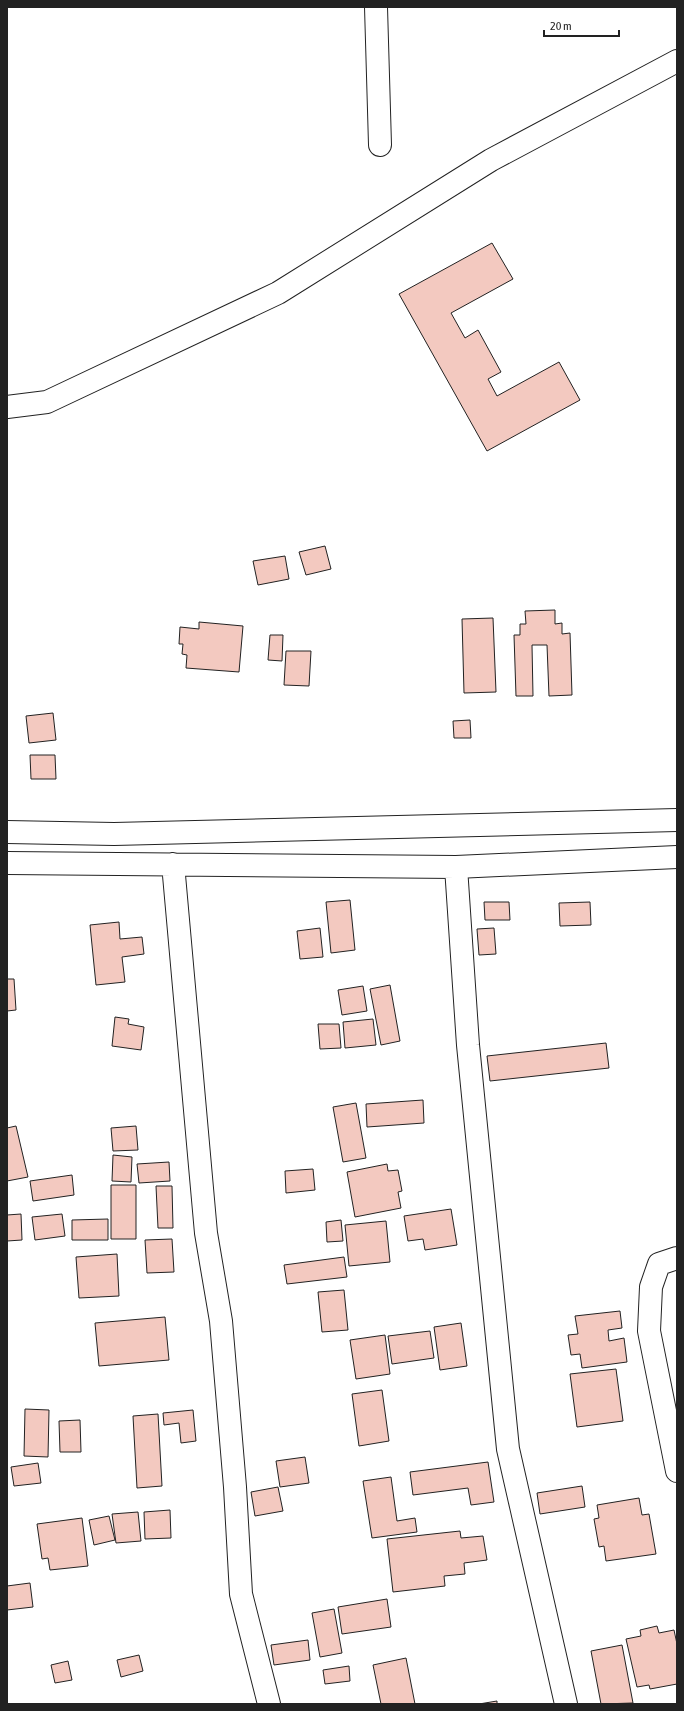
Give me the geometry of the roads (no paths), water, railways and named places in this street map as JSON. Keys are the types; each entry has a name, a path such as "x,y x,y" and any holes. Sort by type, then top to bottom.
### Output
{"street":[{"path":"376,7 380,145"},
{"path":"8,404 46,402 278,293 491,160 677,61"},
{"path":"7,832 114,834 677,820"},
{"path":"7,863 456,868 677,857"},
{"path":"173,864 206,1233 221,1321 235,1487 241,1594 269,1704"},
{"path":"456,868 468,1045 508,1449 566,1704"},
{"path":"677,1258 659,1264 651,1287 649,1331 677,1471"}]}
